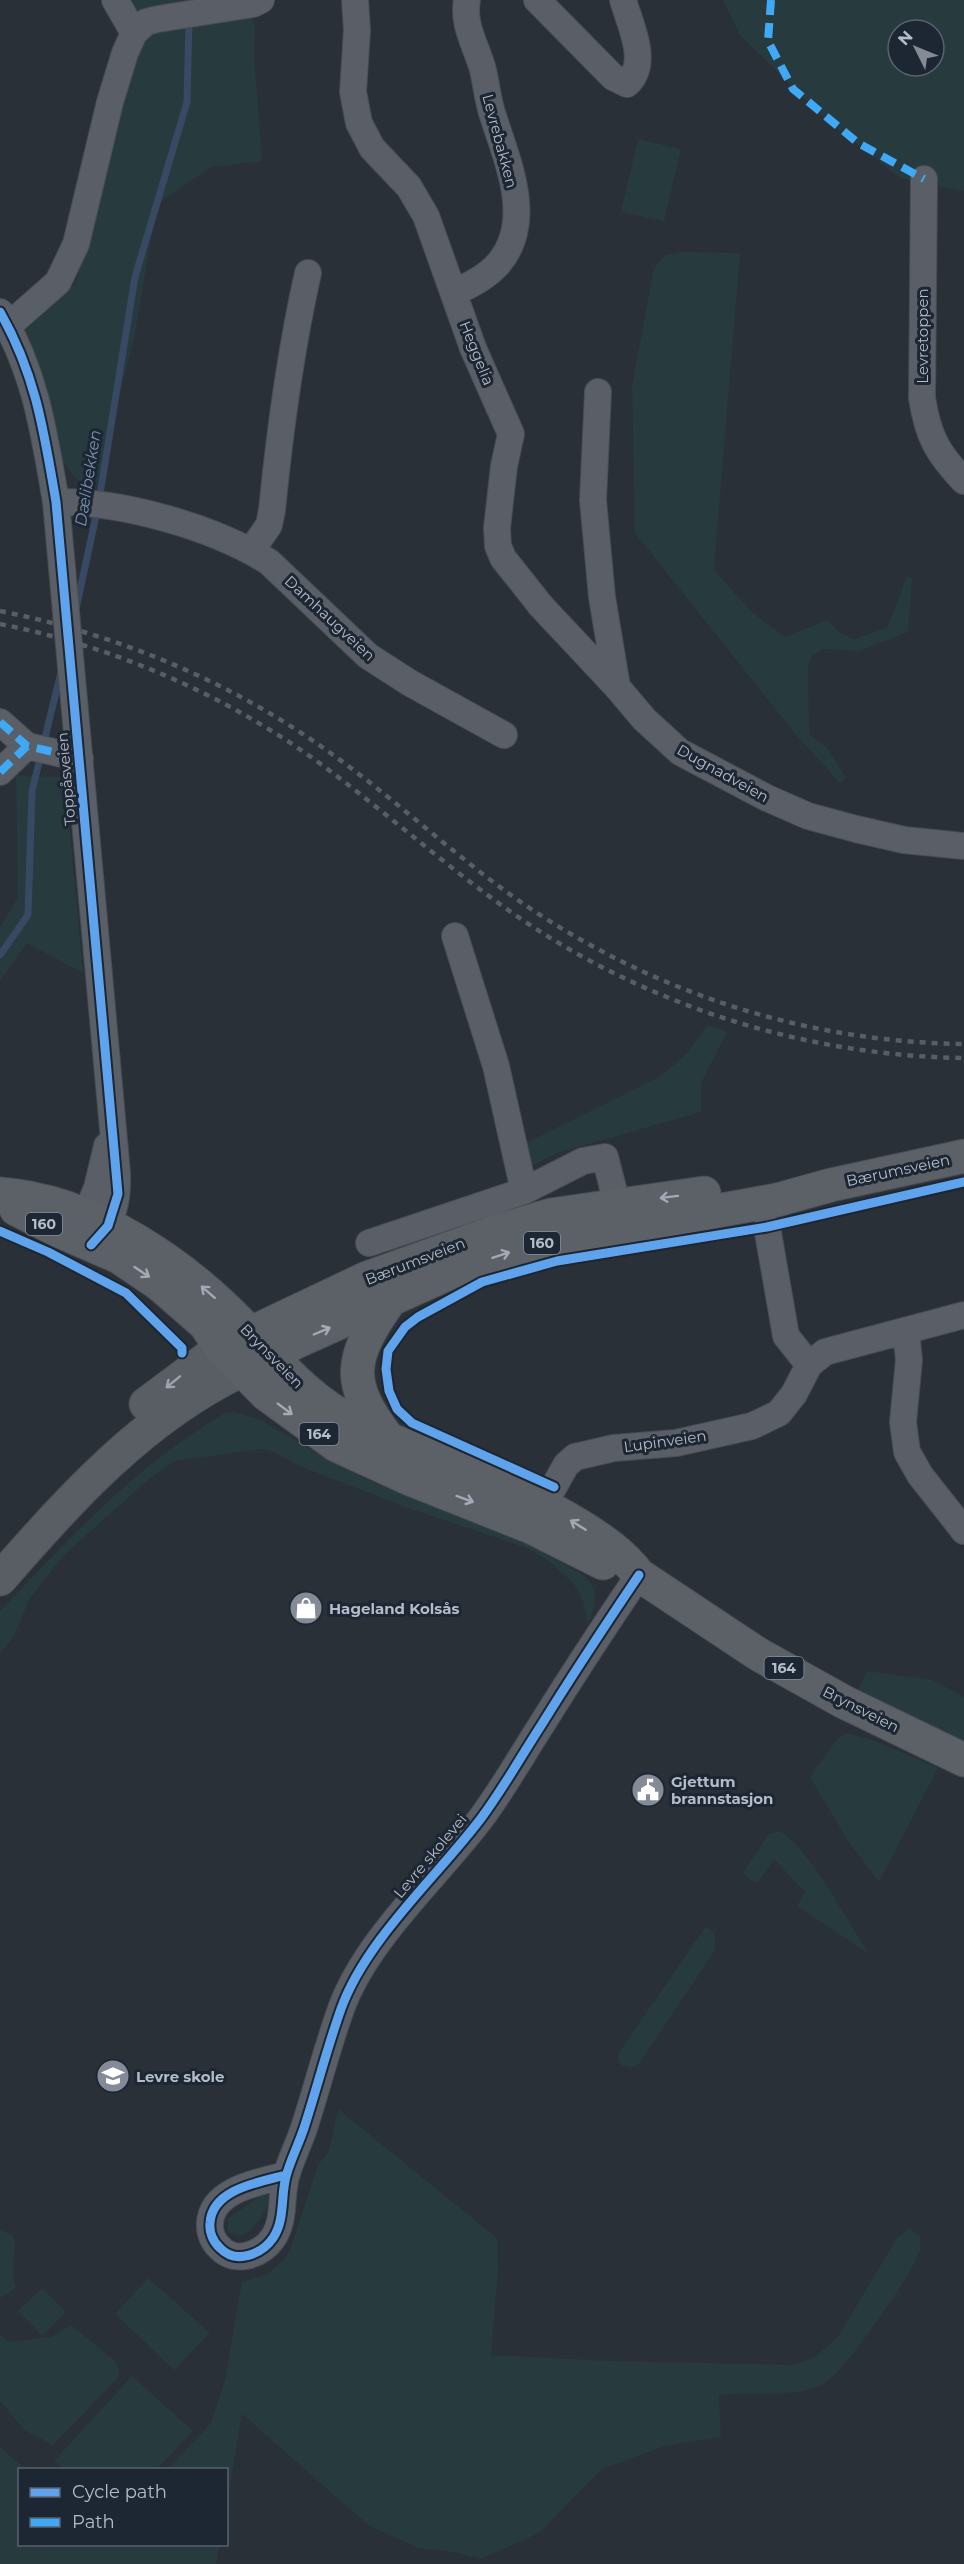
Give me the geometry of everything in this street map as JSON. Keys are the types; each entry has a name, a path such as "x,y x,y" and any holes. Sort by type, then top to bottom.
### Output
{"main road":[{"name":"Bærumsveien","path":"0,1552 27,1518 72,1469 123,1422 192,1367 245,1352 388,1302 465,1266 620,1216 764,1187 831,1185 964,1156"},
{"name":"Brynsveien","path":"0,1196 18,1210 95,1229 119,1257 168,1290 205,1324 352,1422 478,1474 614,1569 639,1575 758,1654 844,1702 964,1760"},
{"name":"Bærumsveien","path":"0,1579 58,1513 135,1440 196,1394 245,1352 367,1278 445,1249 552,1215 620,1216"},
{"path":"387,1437 370,1415 360,1395 357,1380 358,1362 364,1342 388,1302"},
{"name":"Brynsveien","path":"245,1352 266,1394 314,1431 336,1444 410,1479 537,1516"}],"street":[{"path":"115,0 140,28"},
{"name":"Heggelia","path":"355,0 357,30 352,92 359,123 372,148 409,188 426,216 473,348 511,434 504,466 497,528 498,546 503,558 541,606 617,687"},
{"name":"Levrebakken","path":"454,293 480,280 499,263 507,250 515,227 516,205 513,177 493,118 483,70 468,24 467,0"},
{"path":"537,0 613,77 627,84 634,77 637,67 637,48 623,0"},
{"path":"4,319 58,282 68,265 76,244 110,102 125,53 140,28 257,2"},
{"name":"Levretoppen","path":"924,179 922,398 927,428 942,456 964,481"},
{"path":"251,551 262,538 271,518 289,363 308,273"},
{"name":"Toppåsveien","path":"4,319 25,364 39,404 56,502 118,1194 95,1229"},
{"path":"598,392 593,500 602,597 617,687"},
{"name":"Damhaugveien","path":"56,502 86,501 122,507 208,532 251,551 269,562 368,656 410,683 504,735"},
{"name":"Dugnadveien","path":"617,687 644,719 680,752 767,798 808,816 856,829 904,840 964,846"},
{"path":"0,722 27,746 80,758"},
{"path":"0,772 27,746"},
{"path":"455,936 496,1066 524,1191"},
{"name":"Bærumsveien","path":"369,1243 524,1191 583,1161 605,1157 620,1216"},
{"path":"767,1227 786,1336 809,1365 825,1352 964,1315"},
{"path":"906,1331 909,1360 903,1422 908,1452 920,1475 964,1531"},
{"name":"Lupinveien","path":"537,1516 566,1465 575,1457 614,1448 676,1443 752,1426 779,1413 794,1394 809,1365"},
{"name":"Levre skolevei","path":"286,2175 304,2129 342,2006 358,1973 389,1929 451,1857 502,1789 639,1575"}],"green space":[{"path":"128,0 247,0 255,27 254,54 262,161 211,167 157,204 135,333 95,492 74,477 63,461 25,331 76,283 138,13"},
{"path":"723,0 964,0 964,191 900,178 822,116 740,35"},
{"path":"638,139 681,149 664,221 621,212"},
{"path":"680,252 740,253 714,570 751,611 785,637 827,620 838,631 853,639 887,628 907,577 912,578 908,632 860,651 824,649 812,656 808,668 809,734 827,748 846,778 840,783 797,736 635,533 632,385 654,268 665,255"},
{"path":"16,776 65,777 83,973 27,943 0,981 0,927 18,897"},
{"path":"707,1025 727,1032 701,1083 701,1112 557,1153 524,1170 522,1145 661,1076 688,1052"},
{"path":"233,1412 261,1420 320,1455 374,1483 511,1536 579,1572 594,1589 595,1602 588,1624 583,1601 574,1584 549,1561 527,1548 403,1506 297,1465 272,1451 261,1449 175,1461 149,1479 64,1555 30,1598 14,1636 0,1654 0,1611 78,1530 134,1479 193,1433 225,1413"},
{"path":"867,1671 933,1680 964,1697 964,1741 858,1690"},
{"path":"847,1733 873,1740 938,1768 879,1882 848,1841 811,1779 813,1772 839,1737"},
{"path":"778,1831 788,1836 813,1865 869,1954 797,1906 805,1892 774,1859 758,1883 743,1873 768,1835"},
{"path":"708,1928 715,1933 715,1949 706,1964 639,2064 632,2067 621,2065 618,2058 620,2051 704,1929"},
{"path":"338,2109 497,2238 498,2269 491,2355 609,2361 793,2365 815,2357 838,2337 897,2238 909,2228 920,2236 920,2250 905,2279 877,2322 846,2362 824,2384 812,2389 786,2393 719,2395 721,2437 665,2446 602,2469 539,2533 481,2559 447,2551 418,2548 368,2525 242,2414 228,2495 228,2468 169,2468 211,2423 225,2380 242,2282 266,2275 282,2262 290,2250 318,2165 329,2151"},
{"path":"267,2191 270,2192 272,2200 254,2227 242,2235 235,2235 228,2231 227,2219"},
{"path":"0,2230 12,2235 15,2240 13,2278 16,2288 0,2298"},
{"path":"148,2278 210,2333 174,2370 115,2314"},
{"path":"42,2288 66,2312 42,2336 18,2311"},
{"path":"71,2325 115,2361 119,2368 118,2378 53,2445 24,2430 0,2401 0,2334 8,2342 51,2337"},
{"path":"132,2376 193,2431 158,2468 62,2468 54,2461"},
{"path":"0,2447 24,2468 18,2468 18,2546 219,2546 216,2564 0,2564"}],"waterway":[{"name":"Dælibekken","path":"99,500 135,277 187,102 189,21"},
{"name":"Dælibekken","path":"76,609 97,511"},
{"name":"Dælibekken","path":"0,955 28,915 32,791 61,672"}],"railway":[{"path":"0,611 85,632 127,646 168,662 247,700 349,766 478,870 531,909 631,966 684,989 738,1008 793,1023 849,1034 906,1041 964,1044"},
{"path":"0,624 41,633 123,659 163,674 239,712 311,757 465,878 529,924 562,945 656,993 756,1028 807,1040 859,1050 911,1056 964,1058"}],"marked path":[{"path":"771,0 768,41 793,89 858,143 924,179"},
{"path":"0,722 27,746 80,758"},
{"path":"0,772 27,746"}],"cycle path":[{"path":"0,312 22,358 37,404 56,502 118,1194 108,1226 91,1245"},
{"path":"554,1487 412,1423 397,1409 389,1391 386,1369 388,1351 405,1327 418,1317 482,1282 557,1261 767,1227 964,1182"},
{"path":"0,1231 48,1252 126,1293 182,1348 182,1353"},
{"path":"286,2175 251,2184 219,2202 213,2211 210,2226 213,2240 220,2248 226,2253 241,2257 256,2253 273,2238 280,2223 287,2173 304,2128 341,2009 352,1983 385,1933 490,1806 639,1575"}],"place":[{"name":"Hageland Kolsås","path":"306,1608"},
{"name":"Gjettum brannstasjon","path":"648,1790"},
{"name":"Levre skole","path":"113,2076"}]}
